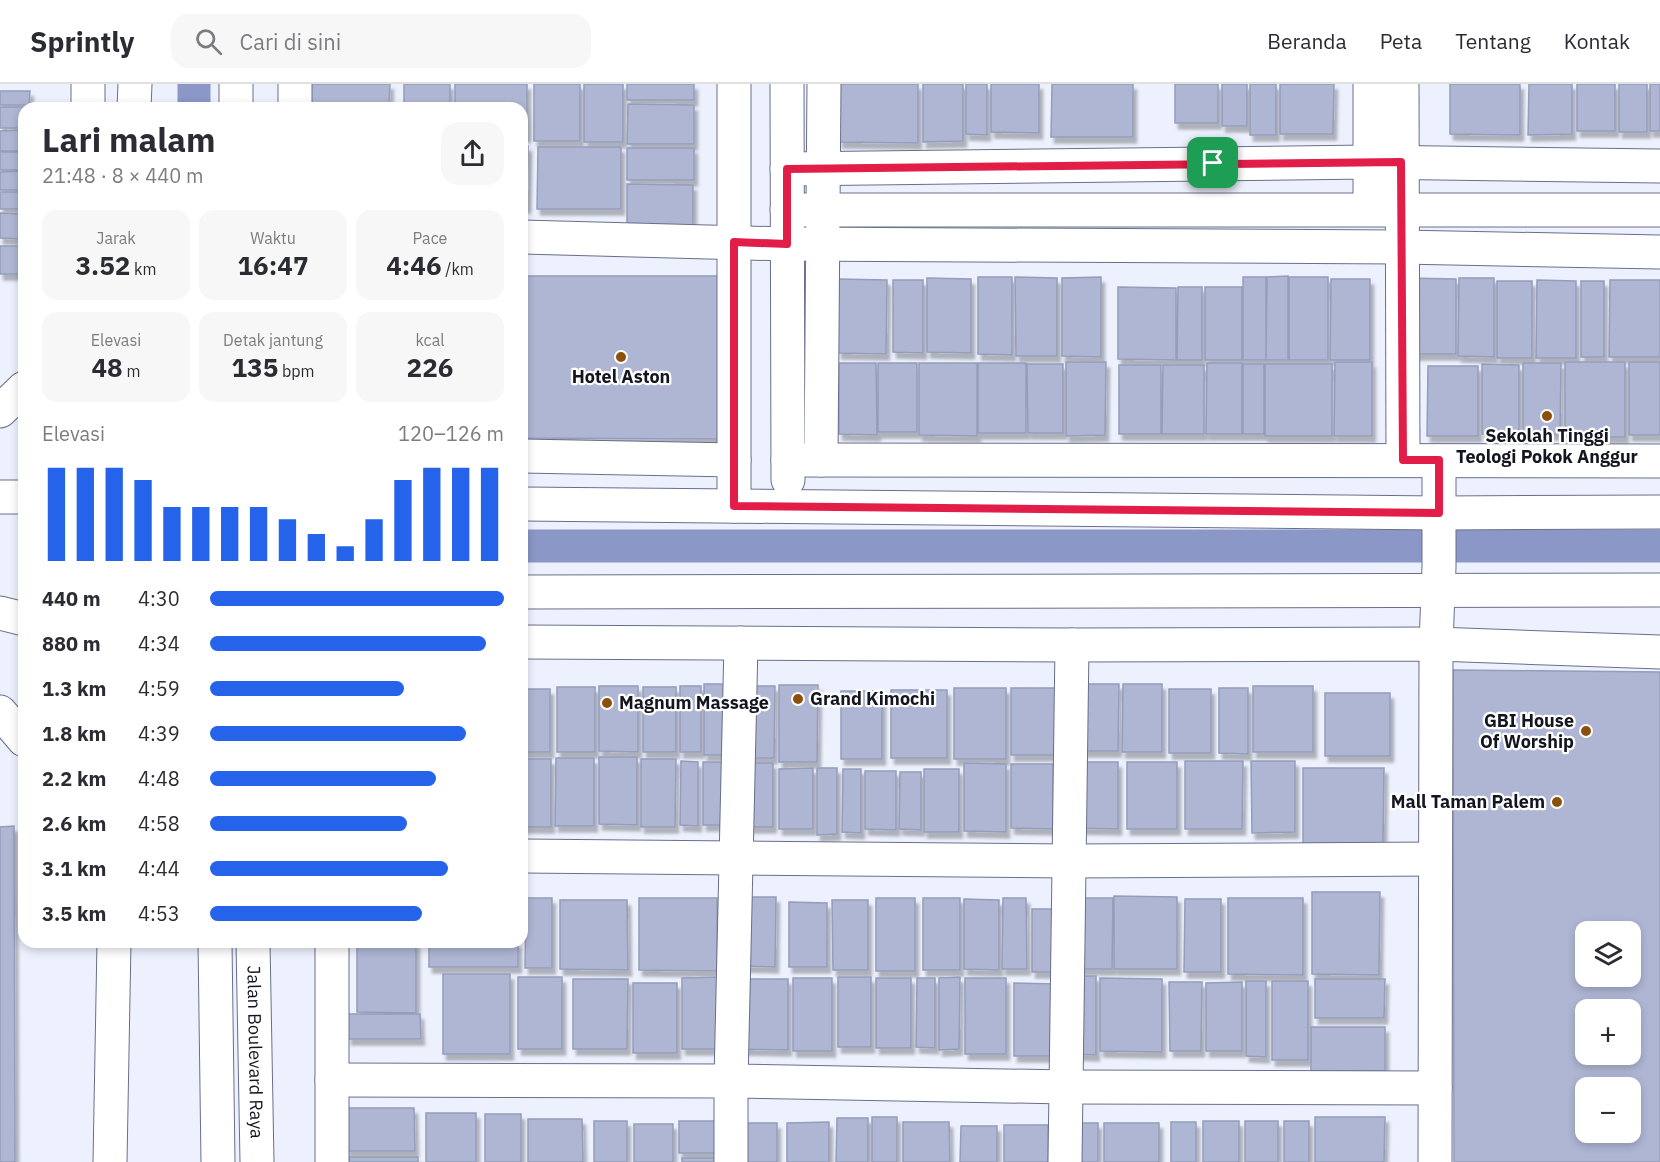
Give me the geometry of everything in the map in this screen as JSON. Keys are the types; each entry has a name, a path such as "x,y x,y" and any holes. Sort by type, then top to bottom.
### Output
{"street":[{"path":"88,84 88,102"},
{"path":"134,102 135,84"},
{"path":"236,84 236,102"},
{"path":"295,84 295,102"},
{"path":"734,84 734,506"},
{"path":"787,84 788,506"},
{"path":"821,460 824,84"},
{"path":"1370,84 1370,162 1401,247 1403,460"},
{"path":"1386,209 1401,162 1402,84"},
{"path":"787,169 1370,162 1660,166"},
{"path":"787,210 1660,210"},
{"path":"528,237 787,244 1401,247 1660,252"},
{"path":"0,411 18,394"},
{"path":"528,456 734,460"},
{"path":"1086,459 1088,509"},
{"path":"788,460 1660,461"},
{"path":"1435,1162 1436,644 1439,578 1439,460"},
{"path":"0,497 18,497"},
{"path":"528,504 1088,509 1439,521 1660,512"},
{"path":"528,591 1439,578 1660,590"},
{"path":"0,613 18,618"},
{"path":"528,642 1436,644 1660,652"},
{"path":"731,1162 741,643"},
{"path":"1065,1162 1072,645"},
{"path":"0,712 18,733"},
{"path":"528,856 736,856 1069,861 1435,859"},
{"path":"110,1162 114,948"},
{"path":"215,948 218,1162"},
{"name":"Jalan Boulevard Raya","path":"253,948 257,1162"},
{"path":"332,948 332,1162"},
{"path":"332,1080 731,1081 1066,1087 1435,1088"}],"building":[{"path":"309,84 390,84 389,102 308,102"},
{"path":"404,84 450,84 450,102 404,102"},
{"path":"455,84 527,84 527,102 455,102"},
{"path":"534,84 580,84 580,141 534,141"},
{"path":"584,84 623,84 623,142 584,142"},
{"path":"627,84 694,84 694,100 627,100"},
{"path":"839,84 918,84 918,143 839,142"},
{"path":"923,84 963,84 963,141 923,142"},
{"path":"966,84 987,84 987,135 966,134"},
{"path":"991,84 1039,84 1039,133 991,132"},
{"path":"1052,84 1133,84 1133,137 1051,137"},
{"path":"1175,84 1218,84 1218,123 1175,123"},
{"path":"1222,84 1247,84 1247,126 1222,126"},
{"path":"1250,84 1276,84 1276,135 1250,135"},
{"path":"1280,84 1334,84 1333,134 1280,134"},
{"path":"1450,84 1520,84 1520,135 1450,134"},
{"path":"1529,84 1572,84 1572,134 1528,135"},
{"path":"1577,84 1615,84 1615,131 1577,131"},
{"path":"1619,84 1647,84 1647,132 1619,132"},
{"path":"1650,84 1660,84 1660,131 1650,131"},
{"path":"0,91 30,91 29,102 18,102 18,105 0,105"},
{"path":"628,104 694,105 694,144 627,144"},
{"path":"0,107 18,107 18,128 0,128"},
{"path":"18,130 18,151 0,151 0,131"},
{"path":"538,147 621,147 621,209 537,209"},
{"path":"627,148 694,148 694,180 627,180"},
{"path":"0,152 18,152 18,170 0,170"},
{"path":"18,171 18,190 0,190 0,172"},
{"path":"627,184 693,185 693,228 627,228"},
{"path":"0,192 18,192 18,209 0,209"},
{"path":"0,213 18,214 18,239 0,238"},
{"path":"0,246 18,246 18,274 0,274"},
{"name":"Hotel Aston","path":"528,276 720,276 720,439 528,438"},
{"path":"1288,276 1288,360 1266,360 1267,277"},
{"path":"978,277 1012,277 1012,355 978,354"},
{"path":"1015,277 1057,278 1057,356 1016,356"},
{"path":"1101,277 1101,357 1062,356 1062,278"},
{"path":"1243,277 1266,277 1266,360 1243,360"},
{"path":"1289,277 1328,277 1328,360 1289,360"},
{"path":"927,278 971,279 971,353 927,352"},
{"path":"1406,278 1456,279 1456,354 1405,354"},
{"path":"1459,278 1494,278 1494,357 1458,356"},
{"path":"838,279 887,280 886,354 838,353"},
{"path":"1331,279 1370,279 1370,360 1330,360"},
{"path":"893,280 923,280 923,353 893,352"},
{"path":"1537,280 1576,281 1576,358 1536,358"},
{"path":"1610,280 1660,280 1660,357 1609,357"},
{"path":"1497,281 1532,281 1532,358 1497,358"},
{"path":"1581,281 1604,281 1604,357 1581,357"},
{"path":"1118,287 1176,288 1176,360 1118,359"},
{"path":"1178,287 1202,287 1202,360 1177,360"},
{"path":"1205,287 1242,287 1242,360 1205,360"},
{"path":"1066,362 1106,362 1105,435 1066,436"},
{"path":"1335,362 1372,362 1372,436 1334,436"},
{"path":"1565,362 1625,362 1625,437 1565,437"},
{"path":"1629,362 1660,362 1660,435 1629,435"},
{"path":"839,363 876,363 877,435 839,434"},
{"path":"878,363 917,363 917,432 878,432"},
{"path":"919,363 977,363 977,436 919,435"},
{"path":"978,363 1026,363 1026,433 978,433"},
{"path":"1207,363 1242,363 1242,434 1206,434"},
{"path":"1523,363 1561,363 1560,434 1523,434"},
{"path":"1027,364 1063,364 1063,433 1028,433"},
{"path":"1243,364 1264,364 1264,434 1243,434"},
{"path":"1265,364 1332,364 1332,436 1265,436"},
{"path":"1482,364 1519,365 1519,433 1482,434"},
{"path":"1119,365 1161,365 1161,434 1119,434"},
{"path":"1163,365 1204,365 1204,434 1162,434"},
{"path":"1428,366 1478,366 1478,436 1427,436"},
{"name":"Mall Taman Palem","path":"1453,670 1660,672 1660,1162 1454,1162"},
{"path":"704,684 730,684 729,755 704,755"},
{"path":"1073,684 1119,684 1118,751 1073,751"},
{"path":"1123,684 1162,684 1162,752 1122,752"},
{"path":"779,685 818,685 817,762 779,762"},
{"path":"599,686 638,686 638,752 599,751"},
{"path":"680,686 701,686 701,752 680,752"},
{"path":"747,686 775,686 774,758 747,758"},
{"path":"1253,686 1313,686 1313,752 1253,752"},
{"path":"557,687 595,687 595,752 557,752"},
{"path":"643,687 676,687 676,752 643,752"},
{"path":"954,688 1006,688 1006,759 954,759"},
{"path":"1011,688 1056,688 1056,755 1011,755"},
{"path":"1219,688 1248,688 1248,754 1219,753"},
{"path":"528,689 550,689 550,752 528,752"},
{"path":"1169,689 1211,689 1211,753 1169,753"},
{"path":"891,690 947,690 947,758 891,758"},
{"path":"841,691 882,691 882,759 841,759"},
{"path":"1325,693 1390,693 1390,756 1325,756"},
{"path":"599,757 637,757 637,825 599,824"},
{"path":"556,758 594,758 594,826 555,826"},
{"path":"528,759 551,759 551,827 528,827"},
{"path":"641,759 676,759 675,827 641,827"},
{"path":"681,761 698,762 698,826 680,825"},
{"path":"1185,761 1243,761 1242,829 1185,829"},
{"path":"1251,761 1295,761 1295,832 1252,833"},
{"path":"703,762 727,762 727,825 703,825"},
{"path":"1073,762 1118,762 1118,829 1072,828"},
{"path":"1127,762 1177,762 1177,829 1127,829"},
{"path":"745,763 773,763 773,827 745,827"},
{"path":"964,763 1006,764 1006,832 964,831"},
{"path":"1011,764 1053,764 1053,829 1011,828"},
{"path":"813,768 813,829 779,829 779,769"},
{"path":"817,768 837,768 837,834 817,835"},
{"path":"1303,768 1384,768 1383,845 1303,845"},
{"path":"843,769 861,769 861,833 842,832"},
{"path":"924,769 959,769 959,832 924,832"},
{"path":"865,771 896,771 896,830 865,829"},
{"path":"900,772 921,772 921,830 899,829"},
{"path":"14,826 15,1162 0,1162 0,827"},
{"path":"1312,892 1380,892 1379,975 1312,974"},
{"path":"1114,896 1177,897 1177,969 1114,969"},
{"path":"742,897 776,897 775,967 741,966"},
{"path":"528,898 552,898 552,968 525,968 525,948 528,948"},
{"path":"639,898 717,898 717,971 639,970"},
{"path":"876,898 915,898 915,971 876,971"},
{"path":"923,898 960,898 960,970 923,970"},
{"path":"1003,898 1026,898 1027,969 1002,969"},
{"path":"1070,898 1113,898 1112,969 1070,969"},
{"path":"1228,898 1303,898 1303,975 1228,974"},
{"path":"964,899 999,900 999,970 964,969"},
{"path":"1185,899 1221,899 1221,972 1184,972"},
{"path":"560,900 627,900 628,970 560,969"},
{"path":"832,900 868,900 868,970 833,970"},
{"path":"789,902 827,903 827,967 789,967"},
{"path":"1032,909 1060,909 1060,972 1032,972"},
{"path":"357,948 416,948 416,1013 357,1012"},
{"path":"429,948 518,948 518,967 429,967"},
{"path":"443,974 510,974 510,1054 443,1054"},
{"path":"1070,976 1096,976 1096,1055 1069,1054"},
{"path":"518,977 562,977 562,1049 518,1049"},
{"path":"721,977 721,1049 682,1049 682,978"},
{"path":"838,977 871,977 871,1047 838,1047"},
{"path":"960,977 959,1049 939,1050 939,978"},
{"path":"793,978 832,978 832,1051 793,1051"},
{"path":"876,978 911,978 911,1048 876,1048"},
{"path":"917,978 935,978 935,1048 916,1047"},
{"path":"965,978 1006,978 1006,1054 965,1054"},
{"path":"1100,978 1162,979 1162,1052 1100,1051"},
{"path":"573,979 628,979 627,1049 573,1049"},
{"path":"738,979 788,979 788,1050 737,1049"},
{"path":"1315,979 1385,979 1384,1018 1315,1018"},
{"path":"1246,981 1266,981 1266,1057 1246,1056"},
{"path":"1272,981 1308,981 1308,1060 1272,1060"},
{"path":"1169,982 1202,982 1201,1051 1170,1051"},
{"path":"1242,982 1242,1051 1206,1051 1206,983"},
{"path":"633,983 677,983 677,1053 633,1053"},
{"path":"1014,983 1057,984 1056,1056 1014,1056"},
{"path":"348,1014 420,1014 421,1039 348,1039"},
{"path":"1311,1027 1385,1027 1385,1071 1311,1071"},
{"path":"346,1108 414,1108 415,1151 346,1151"},
{"path":"426,1113 476,1113 476,1162 426,1162"},
{"path":"485,1114 521,1114 521,1162 485,1162"},
{"path":"872,1117 897,1117 897,1162 872,1162"},
{"path":"1315,1117 1385,1117 1384,1162 1315,1162"},
{"path":"837,1118 868,1118 868,1162 836,1162"},
{"path":"528,1119 582,1119 583,1162 528,1162"},
{"path":"594,1121 627,1121 627,1162 594,1162"},
{"path":"679,1121 719,1121 719,1153 679,1153"},
{"path":"1203,1121 1239,1121 1239,1162 1203,1162"},
{"path":"1245,1121 1278,1121 1278,1162 1245,1162"},
{"path":"1284,1121 1309,1121 1309,1162 1284,1162"},
{"path":"829,1122 829,1162 787,1162 787,1123"},
{"path":"903,1122 949,1122 950,1162 903,1162"},
{"path":"1171,1122 1196,1122 1196,1162 1171,1162"},
{"path":"739,1123 777,1123 777,1162 739,1162"},
{"path":"1067,1123 1098,1123 1098,1162 1067,1162"},
{"path":"1104,1123 1159,1123 1159,1162 1104,1162"},
{"path":"634,1124 673,1124 673,1162 634,1162"},
{"path":"1004,1125 1048,1125 1048,1162 1004,1162"},
{"path":"961,1126 997,1126 997,1162 960,1162"},
{"path":"349,1157 418,1157 418,1162 349,1162"},
{"path":"682,1158 715,1158 715,1162 682,1162"}],"waterway":[{"path":"194,84 194,102"},
{"path":"528,546 1660,546"}],"place":[{"name":"Hotel Aston","path":"621,357"},
{"name":"Sekolah Tinggi Teologi Pokok Anggur","path":"1547,416"},
{"name":"Grand Kimochi","path":"798,699"},
{"name":"Magnum Massage","path":"607,703"},
{"name":"GBI House Of Worship","path":"1586,731"},
{"name":"Mall Taman Palem","path":"1557,802"}],"route":[{"path":"1401,162 1403,460 1439,460 1439,513 734,506 734,242 787,244 787,169 1213,163 1401,162"}]}
